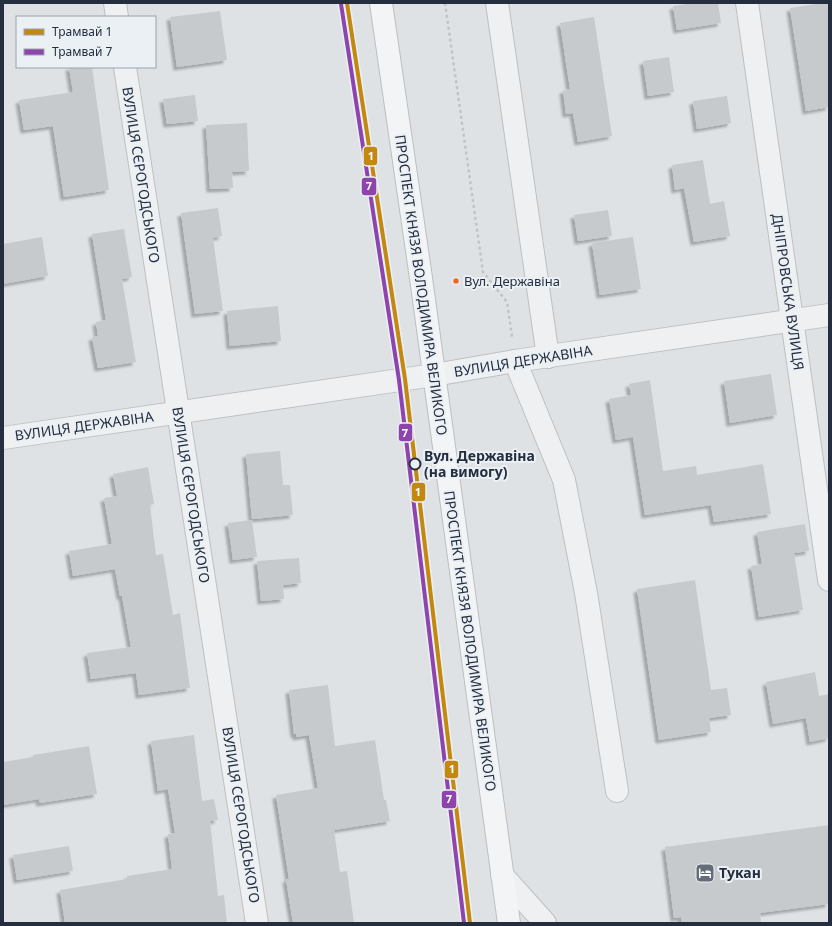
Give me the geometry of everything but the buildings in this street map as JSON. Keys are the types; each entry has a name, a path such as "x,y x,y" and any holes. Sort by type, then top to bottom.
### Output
{"main road":[{"name":"ПРОСПЕКТ КНЯЗЯ ВОЛОДИМИРА ВЕЛИКОГО","path":"381,3 434,375 502,876 510,923"}],"street":[{"path":"115,3 117,16"},
{"path":"497,3 548,357"},
{"name":"ДНІПРОВСЬКА ВУЛИЦЯ","path":"747,3 829,580"},
{"name":"ВУЛИЦЯ СЄРОГОДСЬКОГО","path":"125,68 257,923"},
{"name":"ВУЛИЦЯ ДЕРЖАВІНА","path":"3,438 829,315"},
{"path":"515,361 564,480 586,593 617,791"},
{"path":"502,876 545,923"}],"path":[{"path":"445,3 483,272 507,302 515,361"}],"tram line":[{"name":"1","path":"347,3 405,379 470,923"},
{"name":"7","path":"341,4 399,380 464,923"}],"place":[{"name":"Вул. Державіна","path":"456,281"},
{"name":"Вул. Державіна (на вимогу)","path":"415,464"},
{"name":"Тукан","path":"705,873"}]}
